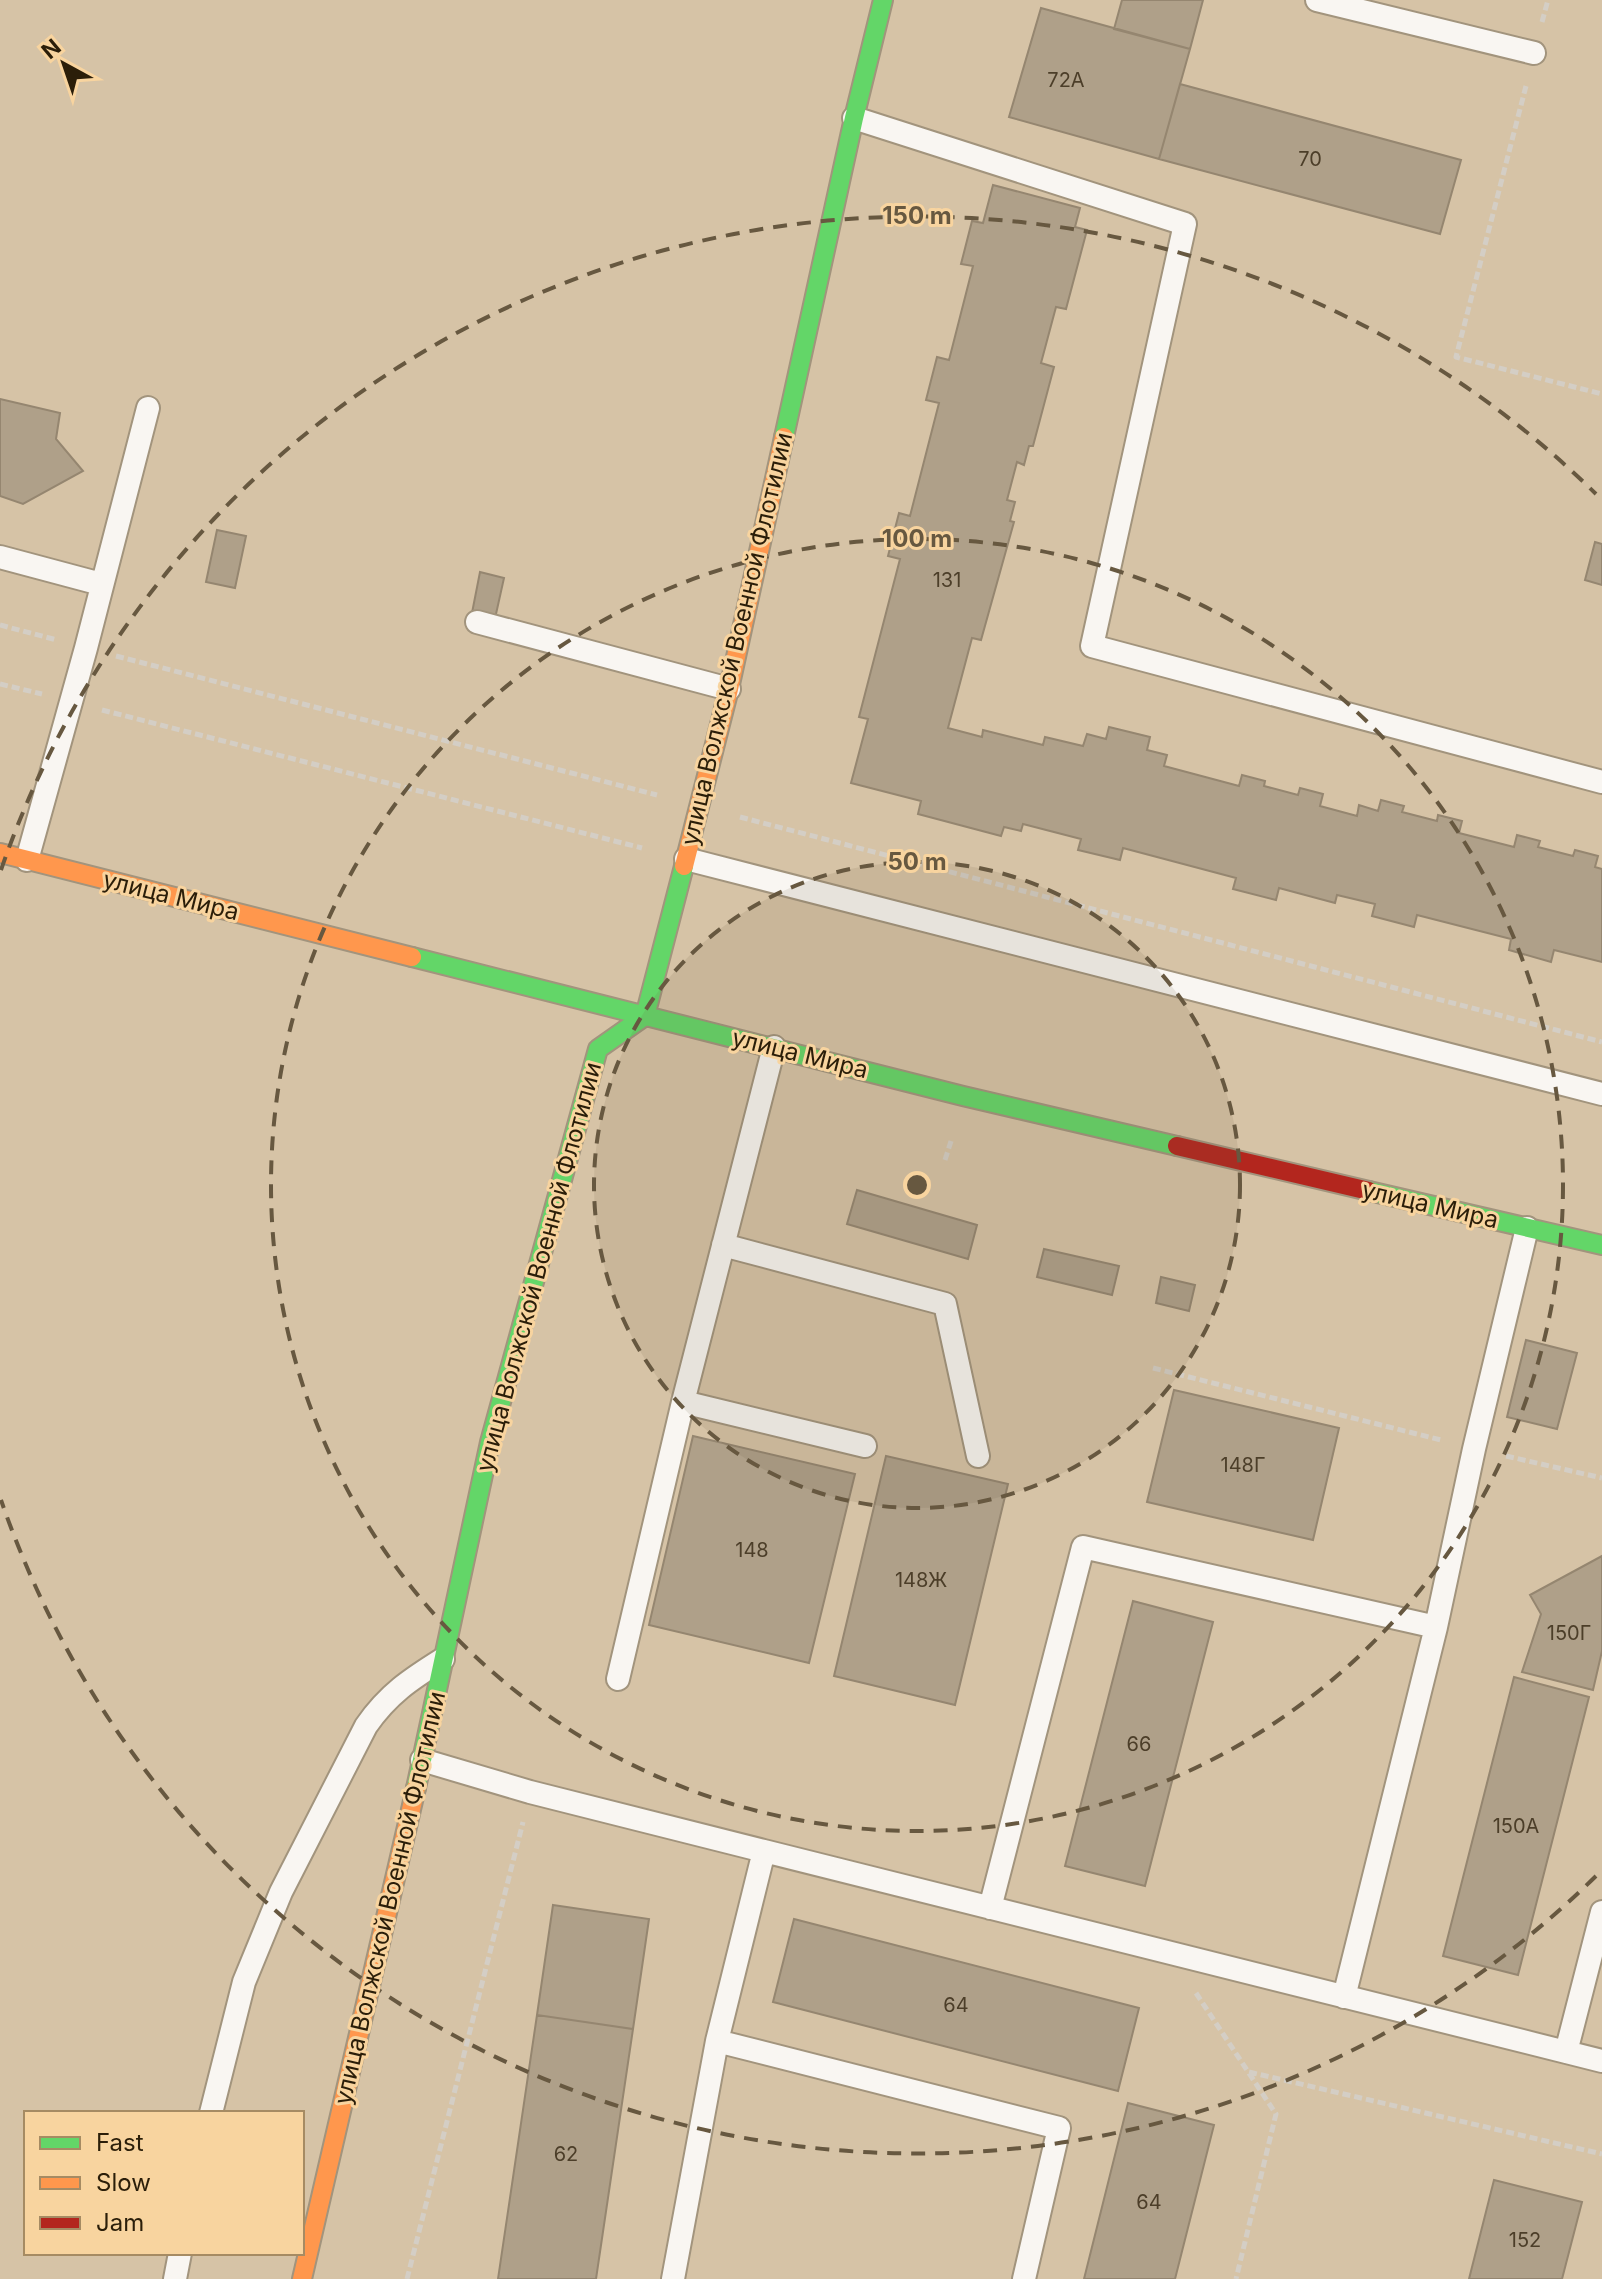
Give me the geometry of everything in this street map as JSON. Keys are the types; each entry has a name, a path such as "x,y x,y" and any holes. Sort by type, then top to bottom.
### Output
{"street":[{"name":"улица Волжской Военной Флотилии","path":"302,2279 422,1760 490,1442 598,1049 645,1016 729,689 854,118 883,0"},
{"name":"улица Мира","path":"0,853 963,1096 1602,1245"}],"lane":[{"path":"1317,0 1534,53"},
{"path":"854,118 1185,224 1092,646 1602,782"},
{"path":"27,860 148,408"},
{"path":"0,557 101,584"},
{"path":"477,622 729,689"},
{"path":"686,859 1602,1094"},
{"path":"618,1679 683,1402 774,1047"},
{"path":"1344,1997 1436,1627 1474,1449 1527,1228"},
{"path":"723,1245 945,1304 978,1456"},
{"path":"683,1402 865,1446"},
{"path":"990,1908 1083,1547 1436,1627"},
{"path":"212,2111 244,1982 281,1892 352,1754 382,1703 444,1658"},
{"path":"422,1760 530,1792 1602,2061"},
{"path":"673,2279 717,2041 764,1851"},
{"path":"1566,2052 1602,1912"},
{"path":"717,2041 1059,2128 1024,2279"},
{"path":"175,2279 180,2255"}],"path":[{"path":"1548,0 1456,357 1602,394"},
{"path":"0,625 1602,1042"},
{"path":"0,684 686,859"},
{"path":"1153,1368 1602,1478"},
{"path":"407,2279 530,1792"},
{"path":"1168,1952 1276,2114 1236,2279"},
{"path":"1248,2072 1602,2154"}],"building":[{"path":"1122,0 1203,0 1190,49 1114,29"},
{"path":"1041,8 1190,49 1159,159 1009,117"},
{"path":"1180,84 1461,160 1440,234 1159,159"},
{"path":"993,185 1080,208 1075,227 1087,230 1066,309 1056,307 1041,363 1054,367 1033,446 1029,446 1024,465 1017,462 1007,500 1015,502 1010,521 1014,522 981,640 972,638 948,728 982,737 983,730 1043,745 1045,737 1083,746 1087,734 1106,739 1109,727 1150,737 1147,750 1167,755 1164,766 1239,786 1242,775 1265,781 1264,786 1298,795 1300,788 1323,794 1320,806 1357,816 1359,805 1378,811 1381,800 1404,806 1402,812 1437,821 1438,815 1462,821 1459,833 1514,847 1517,835 1540,841 1538,847 1573,856 1575,850 1598,856 1595,867 1602,869 1602,962 1554,950 1551,962 1509,950 1511,939 1417,915 1414,927 1372,916 1375,904 1337,895 1335,903 1279,888 1276,900 1233,889 1236,878 1123,848 1120,860 1078,850 1081,839 1023,824 1021,831 1004,827 1001,836 918,814 921,801 851,783 868,719 859,717 900,559 888,556 899,513 910,516 939,403 926,400 937,357 949,360 973,266 961,264 972,221 983,223"},
{"path":"0,399 60,413 56,439 83,471 23,504 0,496"},
{"path":"217,530 246,536 235,588 206,582"},
{"path":"1595,542 1602,544 1602,585 1585,580"},
{"path":"480,572 504,578 494,623 471,618"},
{"path":"857,1190 977,1225 968,1259 847,1224"},
{"path":"1044,1249 1119,1266 1112,1295 1037,1277"},
{"path":"1161,1277 1195,1285 1189,1311 1156,1303"},
{"path":"1526,1340 1577,1353 1557,1429 1507,1417"},
{"path":"1174,1390 1339,1428 1313,1540 1147,1502"},
{"path":"693,1436 855,1474 809,1663 649,1625"},
{"path":"886,1456 1008,1484 955,1705 834,1676"},
{"path":"1602,1556 1602,1651 1593,1690 1522,1672 1541,1614 1530,1595"},
{"path":"1133,1601 1213,1622 1145,1886 1065,1866"},
{"path":"1514,1677 1589,1697 1518,1975 1443,1956"},
{"path":"553,1905 649,1919 633,2029 537,2015"},
{"path":"794,1919 1139,2008 1118,2091 773,2002"},
{"path":"537,2015 633,2029 596,2279 498,2279"},
{"path":"1128,2103 1214,2125 1175,2279 1084,2279"},
{"path":"1494,2180 1582,2202 1562,2279 1469,2279"}],"traffic: fast":[{"path":"784,437 883,0"},
{"path":"416,1788 490,1442 598,1049 645,1016 684,866"},
{"path":"412,957 963,1096 1177,1146"},
{"path":"1369,1191 1602,1245"}],"traffic: slow":[{"path":"684,866 729,689 784,437"},
{"path":"0,853 412,957"},
{"path":"302,2279 416,1788"}],"traffic: jam":[{"path":"1177,1146 1369,1191"}]}
